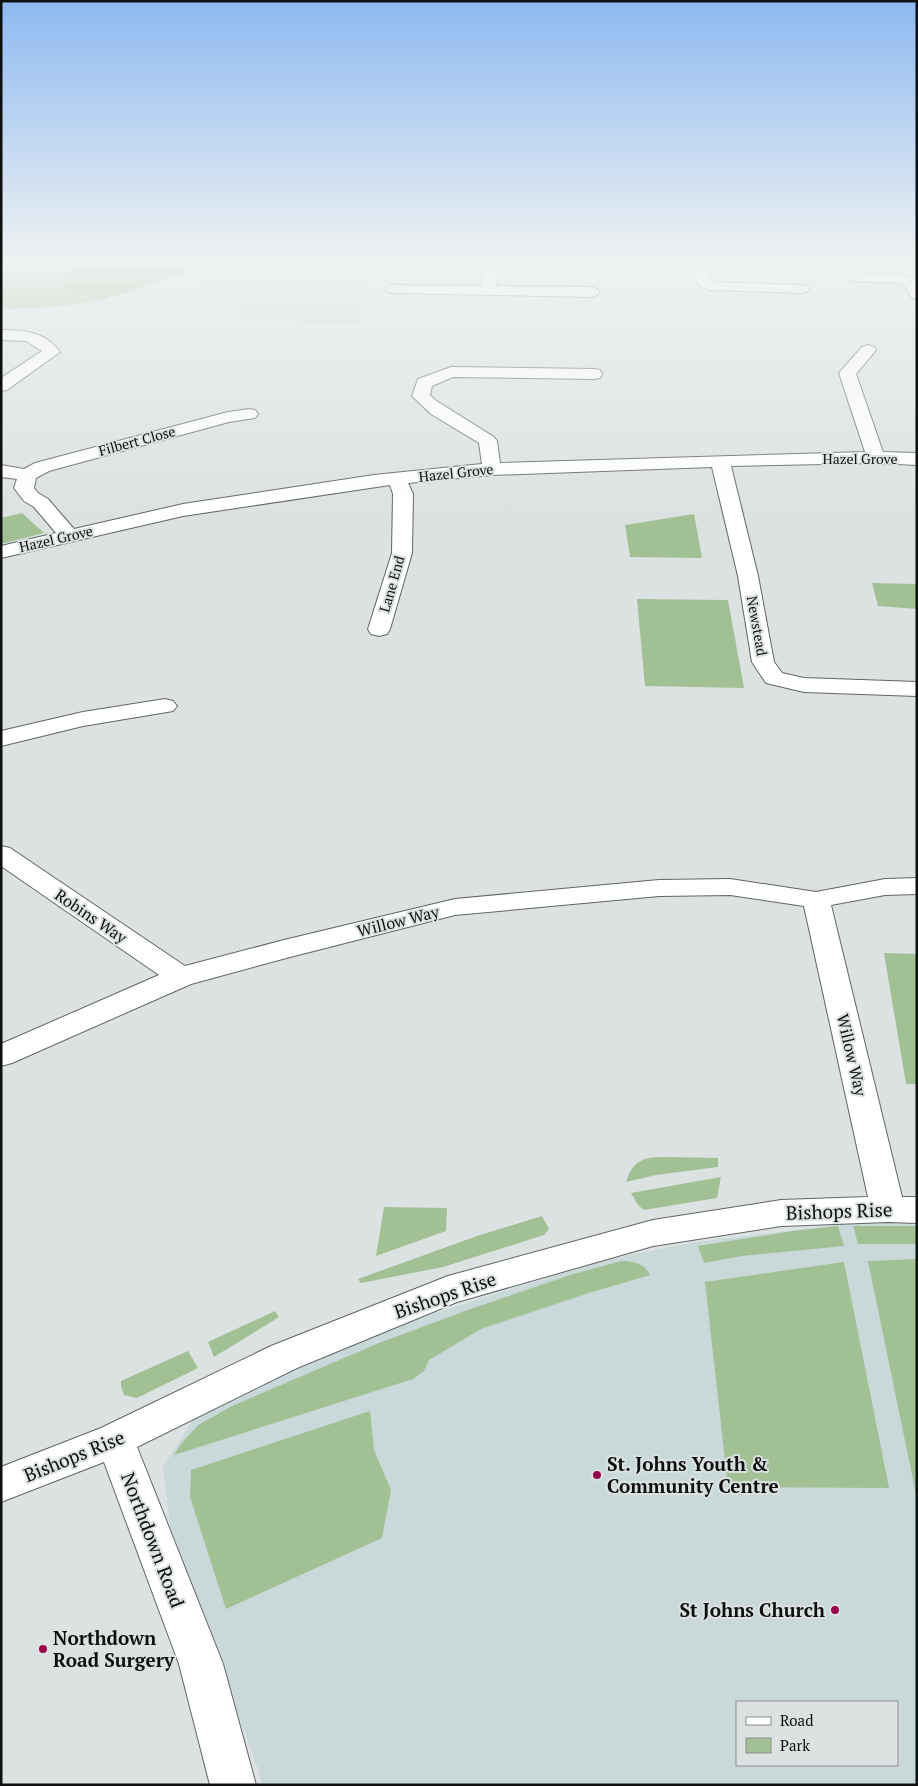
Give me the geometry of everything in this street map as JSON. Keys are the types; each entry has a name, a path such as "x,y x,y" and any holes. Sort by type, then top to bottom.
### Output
{"street":[{"path":"1,386 52,352 45,344"},
{"path":"868,350 847,373 876,458"},
{"path":"492,469 488,441 433,409 421,396 424,382 452,372 594,374"},
{"name":"Filbert Close","path":"27,475 42,468 228,417 249,414"},
{"name":"Hazel Grove","path":"1,552 183,510 396,479 492,469 720,461 917,459"},
{"name":"Newstead","path":"720,461 748,576 763,662 774,678 804,685 917,690"},
{"path":"1,471 27,475 24,488 31,498 41,503 68,536"},
{"name":"Lane End","path":"379,630 402,554 403,494 396,479"},
{"path":"1,739 70,720 125,709 165,706"},
{"name":"Robins Way","path":"1,854 180,977"},
{"name":"Willow Way","path":"1,1056 180,977 455,907 668,888 730,887 816,900 885,887 917,886"},
{"name":"Willow Way","path":"816,900 902,1209"},
{"name":"Bishops Rise","path":"1,1485 115,1440 284,1357 448,1290 653,1233 781,1213 902,1209"},
{"name":"Northdown Road","path":"115,1440 200,1664 233,1785"}],"shaded area":[{"path":"853,1223 917,1223 917,1785 262,1785 258,1769 170,1526 163,1467 196,1415 401,1324 597,1262 689,1243"}],"green space":[{"path":"22,513 44,533 1,544 1,518"},
{"path":"694,514 702,558 630,557 625,525"},
{"path":"872,583 917,584 917,609 878,606"},
{"path":"637,599 728,600 744,688 645,686"},
{"path":"884,953 917,954 917,1084 906,1084"},
{"path":"655,1157 718,1158 718,1167 656,1175 626,1182 633,1168 642,1160"},
{"path":"721,1177 717,1198 644,1210 638,1205 631,1193"},
{"path":"384,1207 447,1208 446,1231 376,1256"},
{"path":"542,1216 549,1229 544,1235 443,1267 361,1283 358,1279 477,1236"},
{"path":"838,1226 844,1246 742,1256 704,1263 698,1246 793,1231"},
{"path":"853,1226 917,1226 917,1244 858,1244"},
{"path":"917,1259 917,1499 868,1261"},
{"path":"621,1261 638,1264 645,1268 650,1275 481,1329 429,1360 424,1371 413,1379 174,1455 180,1445 198,1425 232,1406 379,1343 570,1275"},
{"path":"844,1262 889,1488 728,1487 705,1282"},
{"path":"275,1311 279,1317 214,1357 208,1342"},
{"path":"188,1351 198,1368 137,1398 124,1395 121,1381"},
{"path":"370,1411 374,1450 391,1490 382,1538 226,1609 190,1497 191,1470"}],"place":[{"name":"St. Johns Youth & Community Centre","path":"597,1475"},
{"name":"St Johns Church","path":"835,1610"},
{"name":"Northdown Road Surgery","path":"43,1649"}]}
